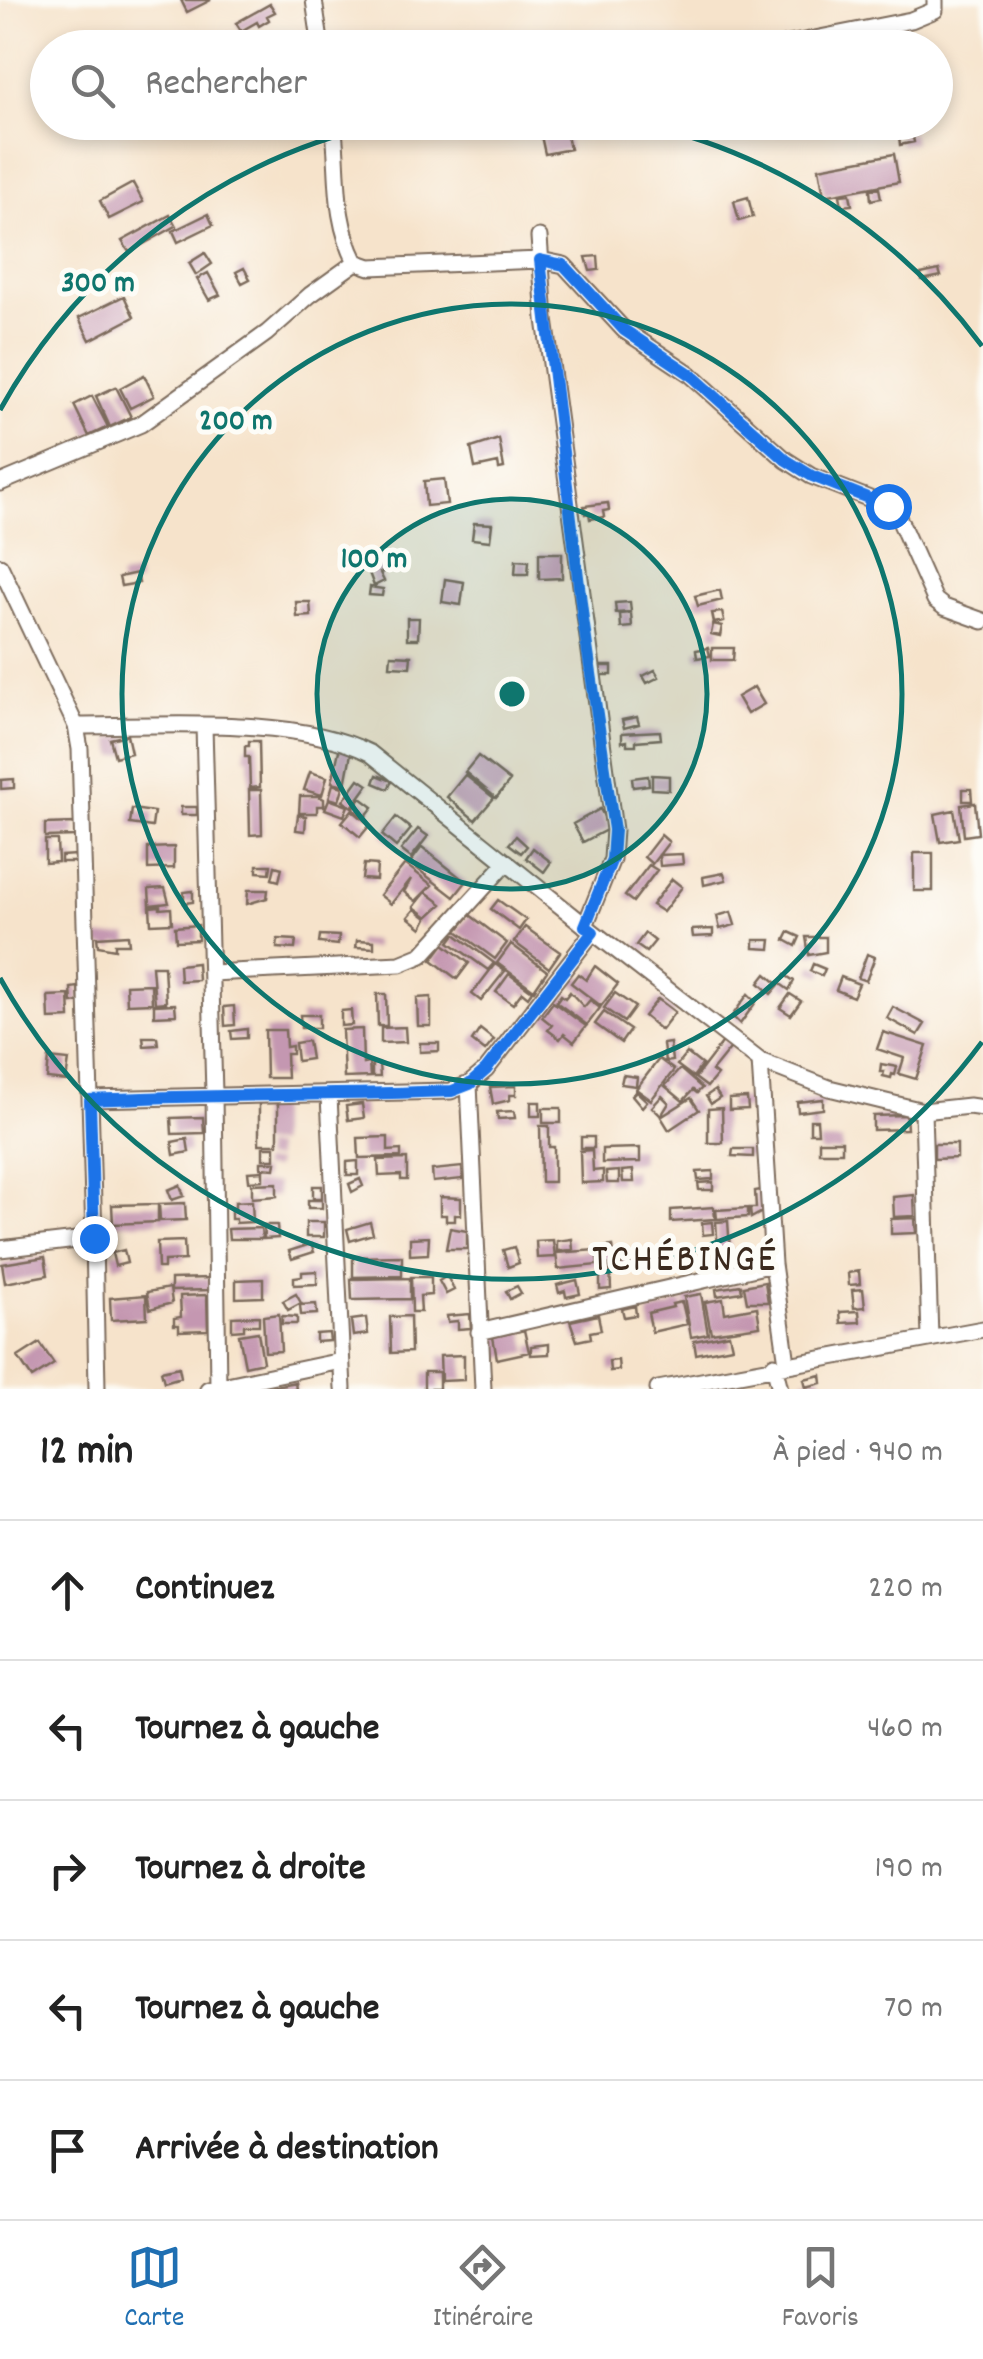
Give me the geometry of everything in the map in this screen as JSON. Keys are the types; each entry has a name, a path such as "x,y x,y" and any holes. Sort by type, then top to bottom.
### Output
{"street":[{"path":"314,0 318,30"},
{"path":"860,30 911,20 935,10 934,0"},
{"path":"335,140 340,223 356,262"},
{"path":"90,1100 452,1091 470,1084 486,1070 589,929 612,859 614,830 583,619 539,238"},
{"path":"356,262 370,266 540,260 564,265 624,330 690,374 786,460 812,476 888,506 899,519 936,600 944,607 983,621"},
{"path":"0,483 141,424 267,333 356,262"},
{"path":"0,566 76,726 80,749 97,1389"},
{"path":"76,726 204,726 311,732 347,742 370,753 760,1061 829,1088 923,1111 983,1108"},
{"path":"204,726 214,1094 212,1388 341,1361"},
{"path":"211,973 411,961 422,955 507,862"},
{"path":"760,1061 780,1389"},
{"path":"470,1084 483,1389"},
{"path":"329,1096 343,1389"},
{"path":"923,1111 930,1338"},
{"path":"0,1249 94,1238"},
{"path":"479,1332 773,1264"},
{"path":"658,1389 983,1329"}],"building":[{"path":"181,0 211,0 187,12"},
{"path":"270,4 275,12 259,26 257,22 240,30 236,23"},
{"path":"542,140 568,140 570,149 545,154"},
{"path":"894,154 899,182 824,196 819,168"},
{"path":"133,183 143,202 109,219 100,201"},
{"path":"879,188 881,198 871,200 870,190"},
{"path":"850,194 852,205 842,206 840,195"},
{"path":"748,197 753,217 739,221 734,201"},
{"path":"208,214 213,225 178,242 173,231"},
{"path":"170,215 176,226 129,252 122,241"},
{"path":"205,253 212,264 196,275 189,263"},
{"path":"598,256 599,270 590,271 586,257"},
{"path":"244,268 250,279 242,283 236,272"},
{"path":"939,270 941,276 922,280 921,274"},
{"path":"208,273 220,295 209,300 197,279"},
{"path":"124,296 134,317 90,340 79,318"},
{"path":"144,375 154,396 130,408 120,388"},
{"path":"116,387 131,417 110,427 96,396"},
{"path":"92,396 108,427 89,436 74,405"},
{"path":"499,439 504,468 499,469 498,463 475,468 471,448"},
{"path":"444,479 447,504 426,506 424,481"},
{"path":"608,503 604,517 590,519 589,513 585,514 584,506"},
{"path":"474,523 492,524 490,541 472,539"},
{"path":"539,553 562,553 562,578 539,579"},
{"path":"516,560 529,561 528,574 515,574"},
{"path":"384,562 388,570 380,573 384,581 374,586 368,570"},
{"path":"137,573 139,583 121,586 119,577"},
{"path":"445,579 464,582 461,605 442,602"},
{"path":"370,587 383,589 382,596 369,595"},
{"path":"720,590 722,600 698,606 695,596"},
{"path":"296,602 310,602 311,616 297,617"},
{"path":"630,602 631,612 616,613 615,603"},
{"path":"722,612 724,621 714,623 712,613"},
{"path":"631,613 632,627 621,628 620,614"},
{"path":"407,618 419,618 418,639 407,639"},
{"path":"713,624 722,626 720,636 711,634"},
{"path":"708,648 710,656 697,658 696,650"},
{"path":"712,648 734,648 733,660 712,660"},
{"path":"391,655 411,656 410,667 390,666"},
{"path":"597,666 612,666 612,675 597,675"},
{"path":"655,670 659,677 647,683 643,676"},
{"path":"754,687 764,704 747,714 737,697"},
{"path":"637,717 639,724 624,728 622,720"},
{"path":"660,731 661,739 636,741 636,745 622,742 622,733"},
{"path":"127,735 131,753 115,757 110,739"},
{"path":"249,741 259,741 260,787 250,788 249,757 245,757"},
{"path":"340,746 352,748 345,785 332,782"},
{"path":"478,756 510,781 496,798 465,772"},
{"path":"310,772 327,777 322,795 304,790"},
{"path":"377,775 392,781 388,789 374,783"},
{"path":"465,775 494,798 475,820 447,797"},
{"path":"652,775 669,776 669,790 652,789"},
{"path":"648,776 649,785 633,787 632,778"},
{"path":"14,779 14,788 1,789 1,780"},
{"path":"359,779 368,785 352,807 343,801"},
{"path":"333,784 343,787 339,801 329,798"},
{"path":"963,789 971,789 972,801 963,801"},
{"path":"249,790 261,790 262,834 250,835"},
{"path":"300,796 318,796 324,799 324,806 317,806 317,813 299,813"},
{"path":"361,798 373,807 365,817 353,809"},
{"path":"329,799 348,806 344,816 325,809"},
{"path":"975,803 978,834 964,836 961,805"},
{"path":"181,807 197,807 197,815 181,815"},
{"path":"132,809 154,812 152,827 130,824"},
{"path":"600,809 610,828 583,842 573,824"},
{"path":"352,810 370,825 360,837 342,822"},
{"path":"954,810 959,839 940,842 935,814"},
{"path":"298,815 306,816 305,831 296,830"},
{"path":"396,817 411,829 396,847 382,835"},
{"path":"75,823 75,836 45,837 45,824"},
{"path":"418,829 428,836 411,858 401,850"},
{"path":"661,835 669,842 652,864 644,857"},
{"path":"516,836 527,846 521,853 509,844"},
{"path":"45,840 57,840 58,862 45,863"},
{"path":"174,847 174,868 148,869 148,848"},
{"path":"422,847 466,882 454,897 410,863"},
{"path":"533,848 551,862 544,872 526,858"},
{"path":"914,853 933,853 933,891 914,891"},
{"path":"682,854 683,864 660,866 659,855"},
{"path":"75,855 76,862 61,862 61,856"},
{"path":"364,864 377,865 376,880 362,879"},
{"path":"405,864 432,885 416,901 404,892 411,879 391,904 380,895"},
{"path":"257,865 271,865 270,873 257,872"},
{"path":"649,865 657,870 633,902 625,896"},
{"path":"275,866 282,868 279,881 272,879"},
{"path":"724,873 726,880 704,885 703,877"},
{"path":"672,879 682,887 663,912 652,905"},
{"path":"165,888 169,903 150,905 149,889"},
{"path":"248,890 268,890 267,898 247,904"},
{"path":"193,891 193,902 184,903 184,892"},
{"path":"426,892 442,904 428,917 414,907"},
{"path":"498,900 526,920 519,930 491,909"},
{"path":"150,907 171,908 172,923 151,924"},
{"path":"415,909 427,918 422,928 408,917"},
{"path":"731,912 735,925 720,929 717,916"},
{"path":"470,915 507,943 495,959 457,931"},
{"path":"198,925 198,940 176,941 175,927"},
{"path":"525,927 560,952 549,968 514,942"},
{"path":"713,929 713,936 693,937 692,930"},
{"path":"789,932 800,937 796,946 785,940"},
{"path":"645,933 655,941 646,952 636,945"},
{"path":"455,934 494,963 488,970 449,942"},
{"path":"128,935 129,944 115,944 115,949 98,946 97,937"},
{"path":"320,935 339,936 338,945 319,943"},
{"path":"806,937 826,937 826,952 809,955"},
{"path":"278,939 296,940 295,949 277,948"},
{"path":"357,940 374,941 374,948 356,947"},
{"path":"754,940 771,940 770,949 754,948"},
{"path":"444,944 469,963 457,979 432,960"},
{"path":"511,944 547,971 534,990 497,963"},
{"path":"867,954 875,957 866,981 858,978"},
{"path":"197,963 198,980 180,981 179,965"},
{"path":"495,964 505,971 481,1001 472,994"},
{"path":"813,964 825,969 822,976 810,971"},
{"path":"152,966 164,966 166,1002 155,1003"},
{"path":"595,966 618,984 601,1006 571,983 578,974 586,980"},
{"path":"509,974 532,991 528,997 522,992 513,1004 496,992"},
{"path":"766,974 779,985 771,994 759,983"},
{"path":"785,975 794,981 789,990 779,983"},
{"path":"841,977 859,984 853,997 836,990"},
{"path":"151,984 152,1003 127,1004 126,985"},
{"path":"78,987 79,1002 72,1003 71,988"},
{"path":"570,992 584,1007 590,1000 600,1008 587,1025 556,1002"},
{"path":"615,993 635,1007 624,1022 604,1008"},
{"path":"377,994 386,994 387,1026 378,1026"},
{"path":"748,994 756,1002 740,1024 732,1016"},
{"path":"790,994 801,1001 791,1015 780,1008"},
{"path":"69,995 70,1018 49,1019 48,996"},
{"path":"431,997 431,1026 418,1026 417,998"},
{"path":"658,999 675,1012 661,1030 644,1016"},
{"path":"553,1002 586,1026 574,1042 564,1034 560,1039 548,1030 552,1025 542,1017"},
{"path":"175,1004 176,1015 154,1016 154,1005"},
{"path":"234,1006 235,1025 225,1026 224,1007"},
{"path":"893,1007 925,1024 918,1035 887,1018"},
{"path":"351,1010 352,1025 341,1026 341,1011"},
{"path":"604,1012 630,1030 621,1043 595,1024"},
{"path":"300,1015 319,1015 319,1028 301,1028"},
{"path":"405,1027 406,1042 381,1043 381,1028"},
{"path":"247,1029 247,1038 232,1039 231,1031"},
{"path":"362,1029 363,1064 369,1063 370,1077 344,1078 342,1030"},
{"path":"480,1029 494,1040 485,1051 472,1041"},
{"path":"265,1030 285,1030 286,1047 292,1046 292,1054 286,1054 287,1078 266,1078"},
{"path":"883,1032 927,1046 916,1079 899,1074 904,1058 877,1049"},
{"path":"143,1037 157,1037 158,1045 144,1046"},
{"path":"725,1039 733,1045 712,1071 717,1075 707,1087 695,1078"},
{"path":"308,1041 311,1059 297,1061 295,1043"},
{"path":"420,1043 439,1043 439,1051 420,1052"},
{"path":"670,1043 672,1061 665,1062 663,1044"},
{"path":"687,1053 702,1065 693,1077 677,1065"},
{"path":"49,1058 69,1060 66,1081 47,1079"},
{"path":"659,1059 674,1070 651,1100 636,1089"},
{"path":"372,1064 379,1064 380,1077 372,1077"},
{"path":"881,1064 897,1067 895,1075 883,1076"},
{"path":"680,1069 702,1088 697,1093 693,1090 683,1101 665,1086"},
{"path":"623,1075 637,1077 636,1086 621,1084"},
{"path":"516,1086 516,1095 510,1095 510,1100 493,1104 490,1087"},
{"path":"715,1090 720,1098 711,1104 706,1096"},
{"path":"636,1091 647,1101 642,1107 632,1095"},
{"path":"662,1096 669,1103 661,1116 652,1107"},
{"path":"691,1098 699,1110 669,1130 661,1117"},
{"path":"747,1098 748,1109 729,1110 729,1099"},
{"path":"823,1099 823,1109 798,1112 797,1102"},
{"path":"531,1102 540,1102 540,1116 531,1116"},
{"path":"259,1103 278,1103 278,1144 259,1144"},
{"path":"362,1104 364,1118 348,1120 346,1106"},
{"path":"543,1108 561,1108 561,1123 543,1123"},
{"path":"722,1108 723,1143 708,1143 708,1109"},
{"path":"514,1111 515,1118 498,1119 497,1112"},
{"path":"906,1115 907,1129 873,1130 873,1116"},
{"path":"203,1117 204,1133 172,1134 171,1118"},
{"path":"810,1120 817,1120 818,1133 810,1133"},
{"path":"540,1126 549,1126 549,1147 554,1147 554,1182 541,1182"},
{"path":"388,1137 388,1151 401,1150 401,1157 359,1158 358,1138"},
{"path":"581,1137 594,1137 594,1148 581,1148"},
{"path":"187,1139 189,1152 174,1155 172,1142"},
{"path":"819,1141 842,1141 842,1152 819,1152"},
{"path":"934,1144 957,1144 957,1158 934,1159"},
{"path":"263,1147 275,1147 275,1159 263,1159"},
{"path":"640,1148 640,1162 602,1163 602,1149"},
{"path":"733,1149 753,1149 753,1157 732,1156"},
{"path":"592,1150 593,1171 603,1170 603,1182 581,1183 580,1151"},
{"path":"407,1159 407,1180 401,1180 401,1175 379,1176 378,1160"},
{"path":"358,1161 358,1175 347,1175 347,1162"},
{"path":"261,1162 276,1162 275,1169 261,1168"},
{"path":"462,1167 463,1179 433,1182 432,1170"},
{"path":"633,1170 634,1182 623,1182 622,1171"},
{"path":"263,1171 263,1180 249,1181 248,1172"},
{"path":"619,1171 619,1183 607,1183 606,1172"},
{"path":"713,1171 713,1179 698,1180 697,1172"},
{"path":"360,1179 363,1186 352,1192 349,1184"},
{"path":"713,1182 713,1190 699,1190 698,1183"},
{"path":"277,1183 277,1196 252,1198 252,1184"},
{"path":"180,1185 184,1196 172,1200 168,1190"},
{"path":"313,1186 322,1186 322,1198 313,1198"},
{"path":"761,1190 762,1212 751,1218 750,1208 756,1208 755,1191"},
{"path":"914,1195 915,1216 894,1217 893,1197"},
{"path":"440,1197 461,1198 461,1215 455,1215 455,1221 446,1221 446,1215 440,1215"},
{"path":"308,1200 322,1200 322,1208 308,1208"},
{"path":"252,1201 253,1222 236,1223 236,1219 231,1219 235,1202"},
{"path":"185,1203 186,1220 160,1221 159,1204"},
{"path":"158,1204 158,1222 113,1224 112,1205"},
{"path":"714,1207 715,1219 671,1222 671,1210"},
{"path":"748,1208 748,1217 717,1219 716,1210"},
{"path":"915,1218 916,1233 891,1234 891,1219"},
{"path":"728,1221 731,1264 719,1266 716,1222"},
{"path":"306,1222 324,1222 324,1237 306,1237"},
{"path":"370,1222 373,1234 350,1241 347,1229"},
{"path":"712,1222 713,1234 703,1235 702,1223"},
{"path":"264,1225 277,1225 278,1238 264,1239"},
{"path":"261,1228 262,1239 229,1239 228,1229"},
{"path":"450,1228 467,1231 467,1249 446,1249"},
{"path":"429,1237 428,1254 410,1255 410,1238"},
{"path":"572,1239 573,1250 557,1251 557,1241"},
{"path":"553,1240 555,1257 537,1258 536,1241"},
{"path":"184,1241 185,1260 164,1261 164,1268 158,1268 157,1242"},
{"path":"311,1244 314,1252 292,1259 289,1251"},
{"path":"613,1246 615,1264 601,1265 598,1248"},
{"path":"514,1247 519,1263 508,1267 503,1250"},
{"path":"124,1250 127,1263 115,1266 112,1253"},
{"path":"596,1250 598,1265 558,1269 556,1253"},
{"path":"634,1255 635,1262 620,1265 618,1258"},
{"path":"402,1256 402,1276 353,1277 353,1257"},
{"path":"45,1257 48,1275 5,1283 2,1264"},
{"path":"610,1267 611,1289 600,1290 600,1268"},
{"path":"317,1271 317,1284 294,1285 294,1277 302,1276 302,1272"},
{"path":"859,1271 860,1284 849,1285 848,1273"},
{"path":"447,1276 454,1290 446,1294 439,1281"},
{"path":"411,1277 431,1277 431,1295 420,1296 421,1312 412,1312"},
{"path":"209,1278 210,1290 171,1291 171,1279"},
{"path":"410,1278 410,1299 352,1300 351,1279"},
{"path":"263,1279 263,1297 236,1298 236,1280"},
{"path":"577,1280 580,1294 566,1297 565,1291 559,1293 557,1285"},
{"path":"765,1282 768,1302 747,1302 744,1286"},
{"path":"741,1285 742,1292 717,1296 716,1289"},
{"path":"517,1286 521,1293 510,1299 506,1291"},
{"path":"170,1288 172,1303 150,1309 147,1292"},
{"path":"863,1289 865,1307 854,1308 852,1290"},
{"path":"296,1294 301,1303 288,1310 283,1301"},
{"path":"701,1294 708,1334 691,1337 684,1297"},
{"path":"146,1295 147,1318 111,1320 110,1298"},
{"path":"207,1295 208,1330 179,1331 174,1318 181,1317 180,1296"},
{"path":"723,1299 725,1313 757,1307 760,1326 711,1333 705,1302"},
{"path":"682,1302 687,1324 652,1332 648,1313"},
{"path":"316,1304 317,1314 301,1315 300,1305"},
{"path":"635,1306 636,1315 624,1317 622,1309"},
{"path":"859,1311 860,1322 841,1323 840,1312"},
{"path":"279,1314 281,1351 265,1352 263,1316"},
{"path":"470,1314 471,1328 458,1329 458,1321 448,1322 447,1316"},
{"path":"598,1315 601,1330 590,1332 591,1338 577,1341 570,1321"},
{"path":"259,1316 259,1325 244,1325 244,1330 232,1331 232,1317"},
{"path":"282,1316 297,1317 297,1324 282,1324"},
{"path":"410,1316 411,1352 391,1353 390,1317"},
{"path":"366,1318 368,1334 353,1336 351,1320"},
{"path":"524,1330 529,1352 497,1359 493,1337"},
{"path":"258,1332 263,1362 245,1366 239,1335"},
{"path":"329,1333 330,1341 316,1342 316,1334"},
{"path":"729,1334 732,1347 696,1354 694,1341"},
{"path":"40,1343 54,1364 32,1378 18,1357"},
{"path":"549,1344 549,1354 531,1355 531,1346"},
{"path":"464,1355 464,1380 441,1381 440,1356"},
{"path":"618,1360 619,1370 610,1371 609,1361"},
{"path":"179,1367 181,1377 164,1382 161,1371"},
{"path":"424,1372 439,1372 439,1389 424,1389"},
{"path":"821,1375 822,1383 806,1387 804,1379"},
{"path":"295,1382 296,1389 270,1389 270,1387"}],"district":[{"name":"TCHÉBINGÉ","path":"685,1256"}],"route":[{"path":"94,1238 90,1100 452,1091 470,1084 486,1070 593,932 585,926 612,859 614,830 583,619 540,260 564,265 624,330 690,374 786,460 812,476 888,506"}]}
